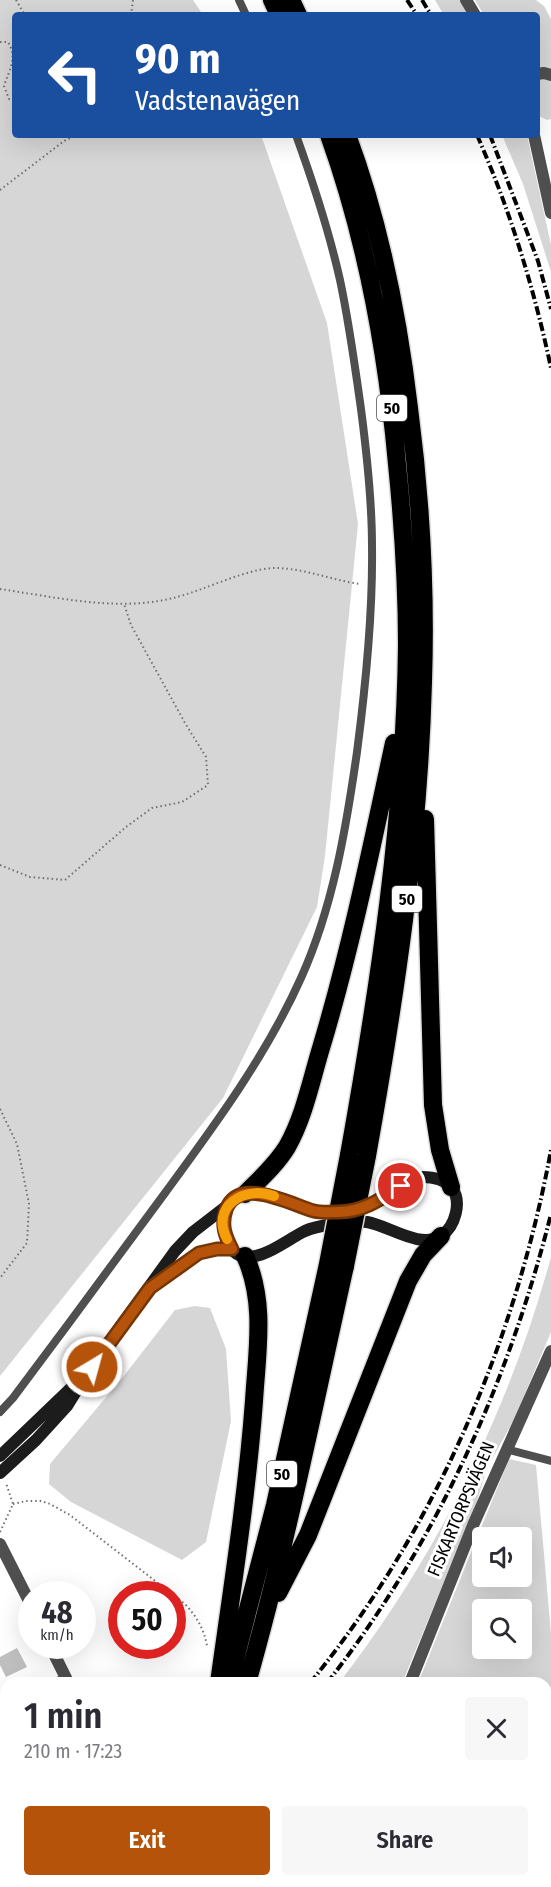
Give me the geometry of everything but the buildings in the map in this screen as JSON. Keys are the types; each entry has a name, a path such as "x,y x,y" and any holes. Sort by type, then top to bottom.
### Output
{"highway":[{"name":"50","path":"330,138 361,241 379,322 388,377 403,528 406,598 406,688 399,800 386,924 366,1063 358,1155"},
{"name":"50","path":"249,1677 267,1613 358,1155 383,1065 404,926 421,732 424,598 414,442 388,278 365,190 348,138"},
{"path":"245,1194 278,1161 301,1116 352,933 406,688"},
{"path":"421,732 433,1105 440,1150 451,1187"},
{"path":"267,1613 308,1535 408,1281 423,1255 441,1236"},
{"name":"50","path":"220,1677 249,1465 259,1318 258,1294 251,1269 239,1253"},
{"name":"50","path":"231,1677 337,1265"}],"main road":[{"path":"3,1478 67,1406 175,1251 193,1232 236,1198 245,1194 268,1194 318,1212 359,1210 411,1180 422,1177 441,1179 451,1187 455,1197 457,1209 454,1220 441,1236 429,1240 418,1240 367,1222 338,1223 308,1229 261,1255 217,1249 199,1253 150,1288"},
{"path":"228,1205 223,1219 224,1234 239,1253"},
{"path":"0,1456 92,1367"}],"street":[{"path":"535,138 551,213"},
{"name":"FISKARTORPSVÄGEN","path":"412,1677 506,1449 551,1351"},
{"path":"0,1544 19,1581"},
{"path":"55,1659 62,1677"}],"lane":[{"path":"0,1412 13,1398 239,1092 300,981 328,904 353,776 366,682 372,584 371,498 359,398 340,278 298,138"},
{"path":"506,1449 551,1461"}],"path":[{"path":"0,42 8,42 12,49"},
{"path":"12,66 4,86 9,99 12,100"},
{"path":"0,190 70,138"},
{"path":"0,589 113,604 149,603 174,598 271,568 304,571 357,584 372,584"},
{"path":"0,865 30,877 65,880 126,827 152,808 182,802 208,785 207,757 131,625 124,604"},
{"path":"0,1109 17,1144 29,1204 27,1243 0,1278"},
{"path":"0,1533 13,1504 3,1478"},
{"path":"13,1504 32,1501 50,1504 96,1534 185,1604 201,1625 207,1648"}],"shaded area":[{"path":"0,0 193,0 201,12 12,12 12,138 262,138 327,323 358,524 325,856 317,907 223,1098 0,1376"},
{"path":"435,0 461,0 468,12 442,12"},
{"path":"475,0 536,0 544,6 551,19 551,119 547,120 540,116 540,12 482,12"},
{"path":"503,138 528,138 551,245 551,272 523,184"},
{"path":"551,1257 551,1332 514,1420 487,1468 476,1505 404,1677 344,1677 408,1585 466,1480 514,1371"},
{"path":"195,1306 210,1308 226,1349 231,1421 206,1542 182,1560 71,1502 49,1484 50,1464 123,1377 175,1310"},
{"path":"509,1459 536,1465 551,1633 551,1677 420,1677 472,1550 472,1587 532,1587 532,1527 481,1527"}],"railway":[{"path":"407,0 415,12"},
{"path":"422,0 429,12"},
{"path":"478,138 520,250 551,368"},
{"path":"491,138 538,261 551,309"},
{"path":"315,1677 355,1624 395,1562 432,1498 464,1432 492,1363 516,1293 551,1150"},
{"path":"331,1677 402,1575 464,1460 513,1339 534,1277 551,1214"}],"slow traffic":[{"path":"227,1239 224,1234 223,1219 228,1205 245,1194 257,1193 274,1196"}],"route":[{"path":"92,1367 150,1288 199,1253 217,1249 232,1249 224,1234 223,1219 228,1205 236,1198 245,1194 268,1194 318,1212 340,1212 359,1210 401,1186"}]}
